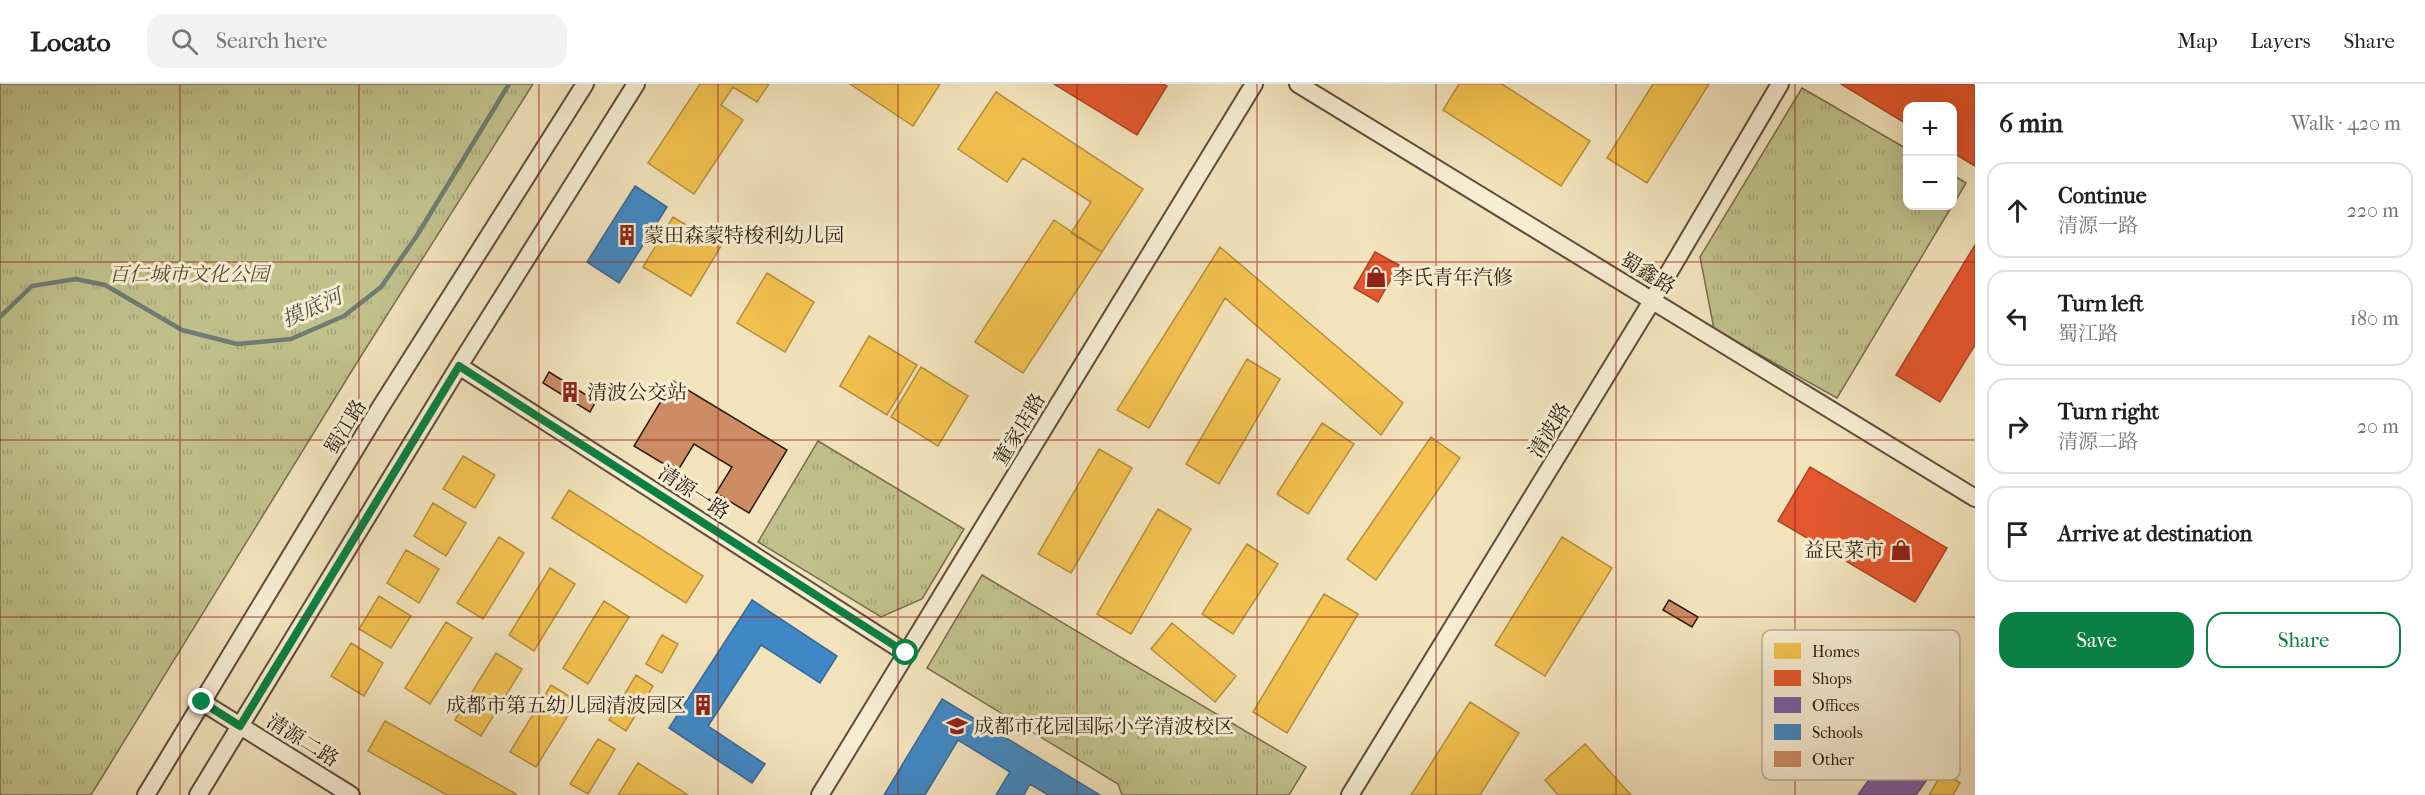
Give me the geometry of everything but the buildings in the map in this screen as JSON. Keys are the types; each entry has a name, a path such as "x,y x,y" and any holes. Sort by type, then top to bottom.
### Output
{"street":[{"name":"蜀江路","path":"146,795 380,408 585,84"},
{"path":"198,795 459,366 636,84"},
{"name":"董家店路","path":"820,795 1254,84"},
{"name":"蜀鑫路","path":"1298,84 1975,498"},
{"name":"清波路","path":"1350,795 1652,301 1780,84"},
{"name":"清源一路","path":"459,366 906,653"},
{"name":"清源二路","path":"202,702 351,795"}],"green space":[{"name":"百仁城市文化公园","path":"0,84 533,84 356,364 91,795 0,795"},
{"path":"1802,88 1903,147 1903,210 1950,210 1837,398 1714,329 1700,257"},
{"path":"1957,177 1966,183 1957,198"},
{"path":"818,441 964,529 922,599 881,617 758,542"},
{"path":"982,575 1306,767 1289,795 1122,795 1118,784 927,668"}],"waterway":[{"name":"摸底河","path":"0,317 32,286 76,279 105,285 182,330 237,344 291,339 344,316 381,287 416,237 509,84"}],"place":[{"name":"蒙田森蒙特梭利幼儿园","path":"627,235"},
{"name":"李氏青年汽修","path":"1376,277"},
{"name":"清波公交站","path":"570,392"},
{"name":"益民菜市","path":"1901,550"},
{"name":"成都市第五幼儿园清波园区","path":"703,705"},
{"name":"成都市花园国际小学清波校区","path":"957,726"}],"route":[{"path":"202,702 240,726 459,366 906,653"}]}
